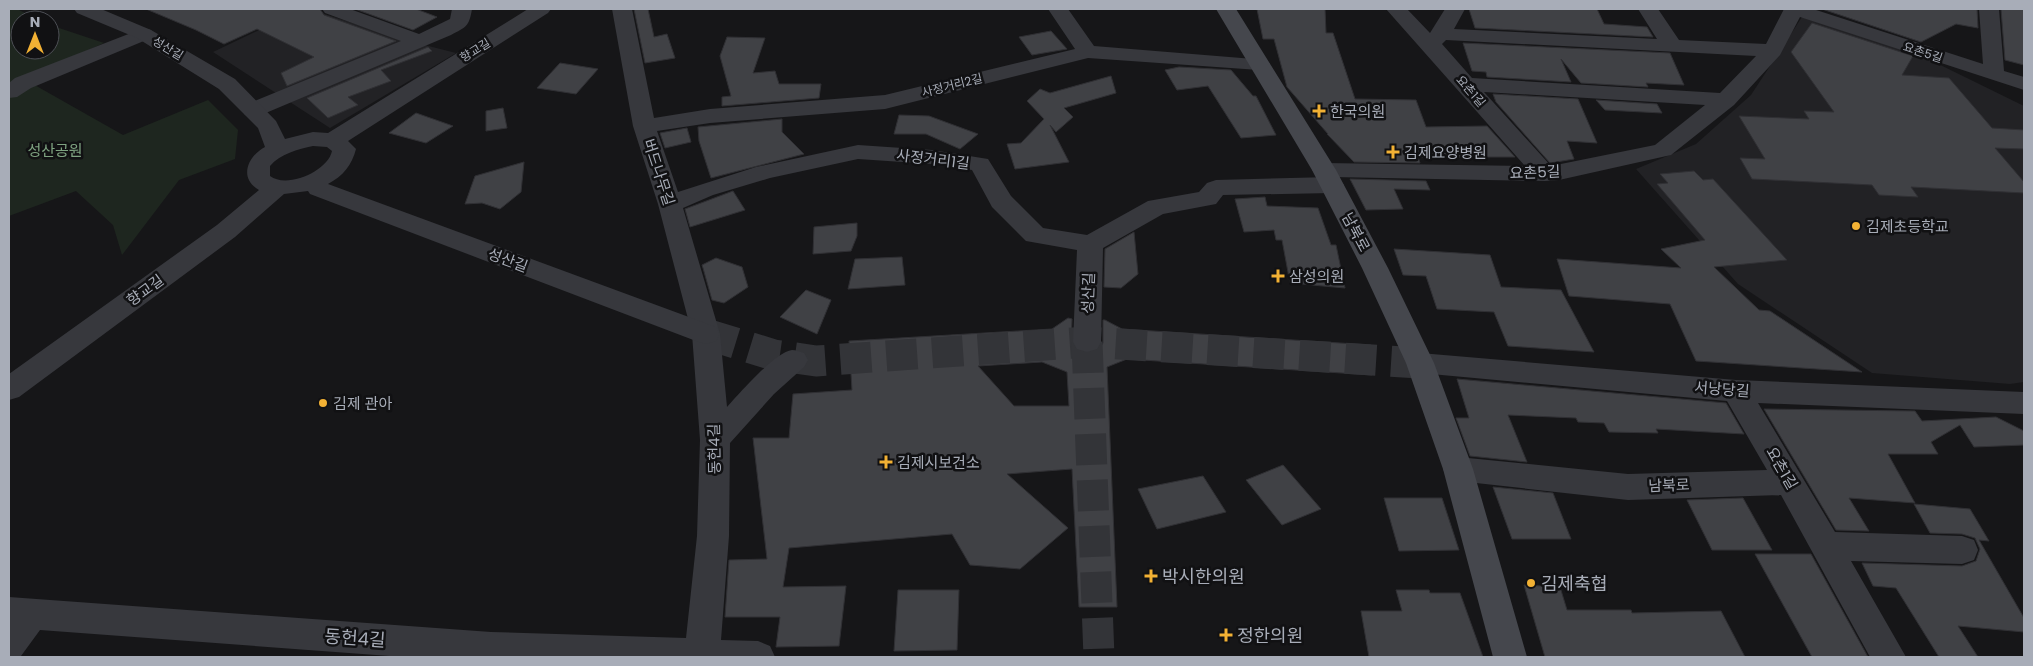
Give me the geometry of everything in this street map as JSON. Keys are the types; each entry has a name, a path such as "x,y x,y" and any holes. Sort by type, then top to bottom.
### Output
{"main road":[{"name":"남북로","path":"1226,9 1328,177 1375,268 1420,363 1458,469 1510,657"}],"street":[{"name":"성산길","path":"84,9 144,34 227,84 268,126 278,149"},
{"path":"332,9 419,41"},
{"path":"252,110 419,41 460,22 462,9"},
{"name":"향교길","path":"333,140 541,9"},
{"name":"버드나무길","path":"622,9 644,126 670,204 706,334"},
{"path":"1058,9 1088,52"},
{"name":"요촌1길","path":"1396,9 1435,39 1466,84 1544,174"},
{"path":"1435,39 1455,9"},
{"path":"1648,9 1673,47"},
{"name":"요촌5길","path":"1328,177 1559,174 1663,150 1726,100 1773,51 1794,9 2024,84"},
{"path":"1989,9 1994,75"},
{"path":"9,92 23,83 144,34"},
{"path":"1435,39 1773,51"},
{"name":"사정거리2길","path":"644,126 710,116 885,102 1088,52 1259,64"},
{"path":"1466,84 1726,100"},
{"path":"301,140 333,140 344,149 341,162 334,169 314,181 289,187 278,187 261,181 258,169 268,155 278,149 301,140"},
{"name":"사정거리1길","path":"670,204 704,190 806,162 858,152 898,154 980,164 1001,201 1035,235 1090,244"},
{"path":"1090,244 1157,207 1207,199 1216,188 1328,177"},
{"name":"성산길","path":"314,181 319,189 706,334"},
{"name":"향교길","path":"9,389 226,231 278,187"},
{"name":"성산길","path":"1087,342 1090,244"},
{"name":"동헌4길","path":"702,656 713,536 715,440 706,334"},
{"path":"715,440 764,386 794,360"},
{"name":"서낭당길","path":"1420,363 1736,391 2024,403"},
{"name":"요촌1길","path":"1736,391 1790,482 1888,657"},
{"name":"남북로","path":"1458,469 1628,487 1790,482"},
{"path":"1826,546 1962,550"},
{"path":"9,646 20,613"},
{"name":"동헌4길","path":"20,613 490,653 758,657"}],"shaded area":[{"path":"303,9 309,9 409,41 456,53 330,128 213,52"},
{"name":"김제초등학교","path":"1802,17 1920,55 2024,106 2024,382 2010,384 1872,373 1738,284 1636,169 1696,144 1751,95"}],"green space":[{"name":"성산공원","path":"9,9 19,10 10,10 10,60 60,60 60,28 104,43 24,79 123,135 208,100 238,130 235,159 179,180 122,255 113,225 76,191 9,216"}],"building":[{"path":"146,9 320,9 324,15 396,41 287,86 281,73 314,57 257,29 224,44"},
{"path":"355,9 416,9 437,17 413,30"},
{"path":"634,9 648,9 654,37 667,34 675,58 645,63"},
{"path":"1257,9 1325,9 1326,33 1333,33 1355,99 1416,100 1426,127 1487,126 1515,157 1418,157 1420,163 1354,162 1287,87 1274,39 1263,39"},
{"path":"1469,9 1597,9 1604,24 1647,27 1653,37 1475,28"},
{"path":"1822,9 1977,9 1978,28 1956,24 1921,42"},
{"path":"2001,9 2024,9 2024,65 2005,60"},
{"path":"1812,23 1913,56 1902,75 1949,78 1992,128 2024,130 2024,149 1995,148 2024,182 2024,193 1911,187 1918,197 1879,195 1872,185 1752,179 1740,158 1765,159 1739,116 1809,119 1804,111 1834,112 1791,52"},
{"path":"1051,31 1067,49 1032,55 1019,37"},
{"path":"727,37 765,38 753,73 775,71 779,84 821,84 819,98 722,106 722,97 731,96 720,56"},
{"path":"1463,43 1670,53 1684,85 1646,83 1648,87 1581,83 1561,59 1571,82 1487,77 1486,72 1472,71"},
{"path":"428,47 432,51 381,70 391,81 348,97 358,105 328,118 307,98"},
{"path":"560,63 598,69 576,94 537,88"},
{"path":"1179,67 1231,70 1253,96 1256,96 1276,135 1241,138 1208,86 1177,90 1165,70"},
{"path":"1111,76 1116,93 1064,108 1073,117 1056,132 1050,125 1069,162 1015,169 1007,144 1021,143 1044,119 1027,101 1040,89 1050,93"},
{"path":"1493,94 1578,99 1597,143 1567,141 1574,159 1550,163 1496,102"},
{"path":"1596,100 1657,104 1662,113 1605,110"},
{"path":"503,108 507,128 486,131 486,111"},
{"path":"416,113 453,126 426,143 389,133"},
{"path":"899,115 929,116 978,134 960,149 926,134 894,134"},
{"path":"782,119 782,132 804,154 711,178 699,141 698,127"},
{"path":"687,128 691,142 665,148 660,133"},
{"path":"524,162 521,192 500,209 482,203 465,204 475,176"},
{"path":"1694,171 1703,180 1713,179 1787,260 1714,267 1759,310 1770,311 1862,372 1696,361 1670,304 1569,296 1557,259 1681,268 1661,249 1705,240 1657,184 1668,183 1660,174"},
{"path":"1350,179 1426,181 1430,190 1394,189 1403,209 1366,210"},
{"path":"733,191 745,210 690,227 685,209"},
{"path":"1265,197 1267,206 1318,208 1331,245 1336,245 1345,288 1290,283 1282,240 1276,240 1274,230 1244,232 1235,199"},
{"path":"857,223 857,236 851,251 813,254 814,227"},
{"path":"1134,232 1138,274 1121,288 1104,287 1105,249"},
{"path":"1394,249 1490,255 1501,287 1561,290 1594,352 1508,346 1494,312 1437,309 1426,276 1403,275"},
{"path":"902,257 905,285 848,289 855,259"},
{"path":"716,258 742,267 748,287 724,303 712,300 702,265"},
{"path":"806,290 831,300 817,334 780,317"},
{"path":"1068,318 1072,319 1071,343 1076,351 1086,354 1098,351 1103,343 1103,320 1122,329 1371,345 1372,375 1127,359 1107,367 1117,607 1079,607 1072,469 1007,474 1068,528 1020,569 970,565 952,534 789,548 783,587 846,586 839,646 776,647 780,617 725,617 729,560 767,559 753,438 789,438 793,394 852,390 849,341 1052,329","holes":["1042,362 1067,372 1069,406 1014,406 978,366"]},
{"path":"1457,379 1726,403 1744,434 1656,429 1658,433 1609,432 1604,423 1578,422 1576,418 1508,415 1527,462 1470,456 1456,418 1469,418"},
{"path":"1764,409 1915,411 1922,421 1996,417 2024,431 2024,445 1974,447 1960,425 1931,442 1938,454 1888,454 1915,503 1849,498 1869,531 1836,530"},
{"path":"1283,465 1321,509 1282,525 1246,480"},
{"path":"1203,476 1226,512 1157,529 1138,489"},
{"path":"1493,487 1553,493 1571,539 1512,539"},
{"path":"1384,498 1442,498 1459,550 1399,551"},
{"path":"1743,498 1772,550 1712,550 1687,500"},
{"path":"1914,504 1970,509 1989,541 1979,540 2024,618 2024,632 1958,626 1978,657 1939,657 1896,588 1873,586 1862,563 1962,566 1976,561 1980,549 1975,538 1962,534 1930,533"},
{"path":"1755,554 1811,554 1868,657 1812,657"},
{"path":"1524,585 1560,587 1567,610 1631,610 1632,613 1721,611 1745,657 1545,657"},
{"path":"898,590 959,590 957,650 894,651"},
{"path":"1396,590 1429,590 1430,593 1460,593 1483,657 1369,657 1361,611 1402,611"}],"tunnel":[{"path":"706,334 774,355 816,361 1087,342"},
{"path":"1087,342 1420,363"},
{"path":"1087,342 1099,657"}],"place":[{"name":"한국의원","path":"1319,111"},
{"name":"김제요양병원","path":"1393,152"},
{"name":"김제초등학교","path":"1856,226"},
{"name":"삼성의원","path":"1278,276"},
{"name":"김제 관아","path":"323,403"},
{"name":"김제시보건소","path":"886,462"},
{"name":"박시한의원","path":"1151,576"},
{"name":"김제축협","path":"1531,583"},
{"name":"정한의원","path":"1226,635"}]}
